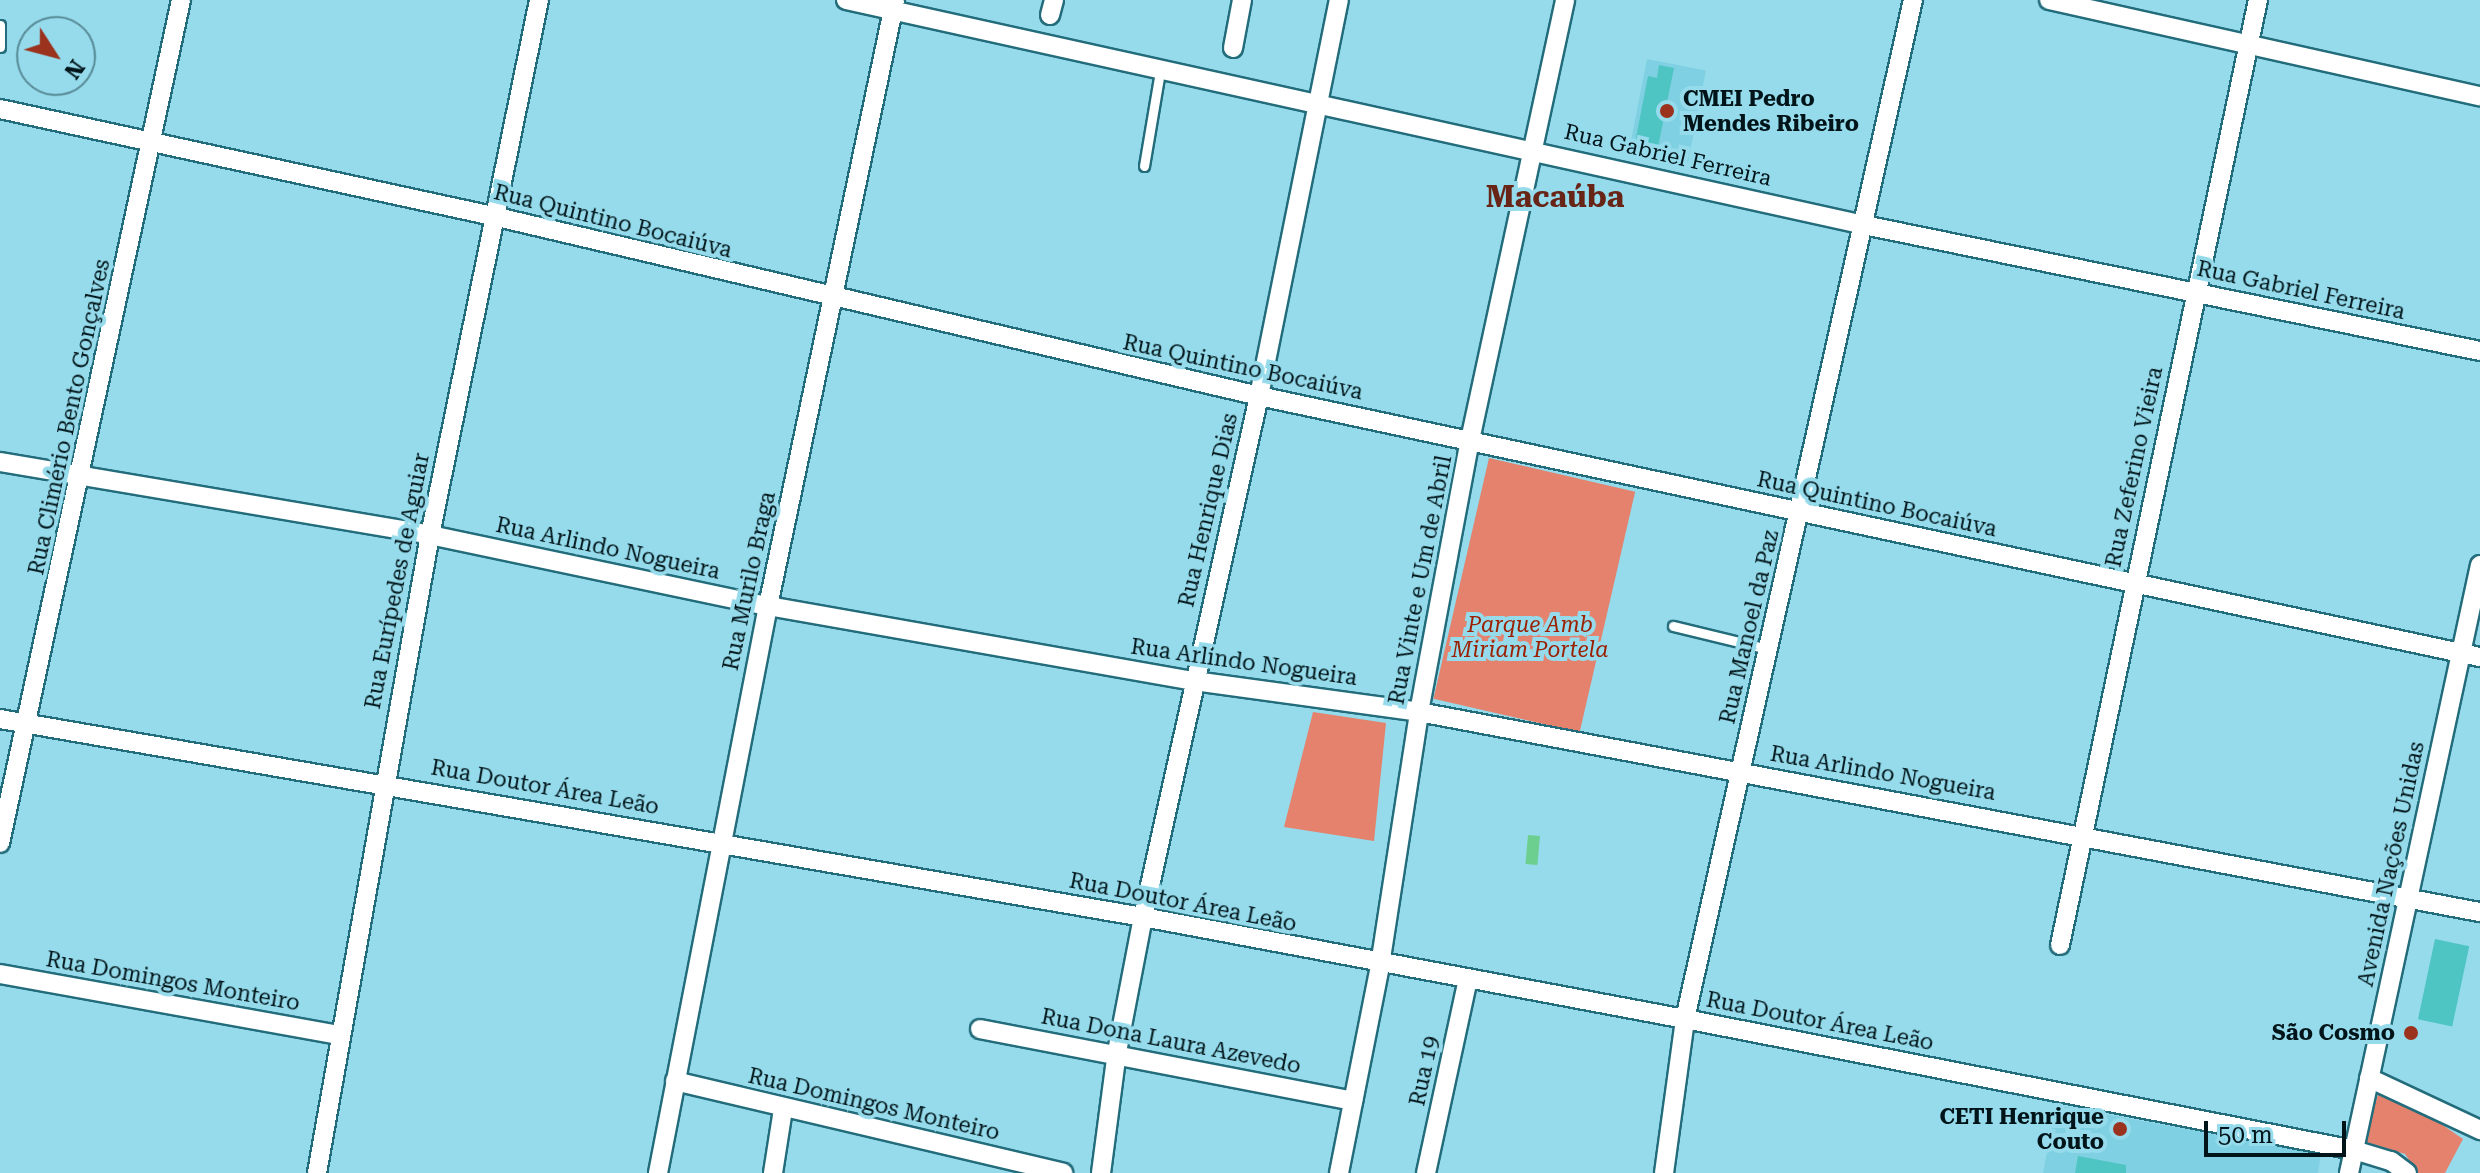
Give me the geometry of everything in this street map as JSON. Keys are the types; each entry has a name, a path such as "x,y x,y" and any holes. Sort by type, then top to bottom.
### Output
{"street":[{"name":"Rua Climério Bento Gonçalves","path":"0,843 83,476 181,0"},
{"name":"Rua Eurípedes de Aguiar","path":"317,1173 338,1035 430,535 539,0"},
{"name":"Rua Gabriel Ferreira","path":"846,0 893,5 1160,71 1315,106 1535,149 1864,225 2480,351"},
{"path":"1233,48 1242,0"},
{"name":"Rua Henrique Dias","path":"1101,1173 1117,1052 1143,917 1259,396 1315,106 1339,0"},
{"name":"Rua Vinte e Um de Abril","path":"1339,1173 1380,965 1419,712 1470,440 1565,0"},
{"name":"Rua Manoel da Paz","path":"1664,1173 1685,1019 1913,0"},
{"path":"2049,0 2480,96"},
{"name":"Rua Zeferino Vieira","path":"2060,945 2080,833 2258,0"},
{"name":"Rua Murilo Braga","path":"658,1173 720,843 893,5"},
{"name":"Rua Quintino Bocaiúva","path":"0,109 493,216 832,299 1259,396 2480,657"},
{"name":"Rua Arlindo Nogueira","path":"0,462 430,535 768,606 1194,681 1419,712 2080,833 2480,912"},
{"name":"Avenida Nações Unidas","path":"2349,1173 2480,565"},
{"name":"Rua Doutor Área Leão","path":"0,719 384,783 1143,917 1380,965 1685,1019 2354,1150 2391,1161 2407,1173"},
{"name":"Rua Domingos Monteiro","path":"0,974 338,1035"},
{"name":"Rua 19","path":"1426,1173 1468,979"},
{"name":"Rua Dona Laura Azevedo","path":"980,1029 1117,1052 1353,1101"},
{"path":"2369,1078 2480,1130"},
{"name":"Rua Domingos Monteiro","path":"675,1081 1063,1173"},
{"path":"773,1173 783,1109"}],"lane":[{"path":"0,25 0,47"},
{"path":"1144,166 1160,71"},
{"path":"1673,626 1768,649"}],"shaded area":[{"name":"CMEI Pedro Mendes Ribeiro","path":"1647,59 1706,70 1688,163 1629,151"},
{"path":"1528,835 1540,836 1537,865 1525,864"},
{"name":"CETI Henrique Couto","path":"2056,1105 2321,1154 2318,1173 2043,1173"}],"green space":[{"name":"Parque Amb Miriam Portela","path":"1489,458 1635,492 1580,732 1433,699"},
{"path":"1313,712 1386,723 1374,841 1284,827"},
{"path":"2379,1092 2425,1113 2463,1139 2445,1173 2418,1173 2405,1154 2363,1141"}],"building":[{"path":"1659,65 1674,68 1658,147 1635,143 1648,76 1657,78"},
{"path":"2435,939 2469,946 2452,1026 2418,1019"},
{"path":"2078,1156 2126,1165 2126,1173 2075,1173"}],"place":[{"name":"CMEI Pedro Mendes Ribeiro","path":"1667,111"},
{"name":"São Cosmo","path":"2411,1033"},
{"name":"CETI Henrique Couto","path":"2120,1129"}],"district":[{"name":"Macaúba","path":"1555,197"}]}
